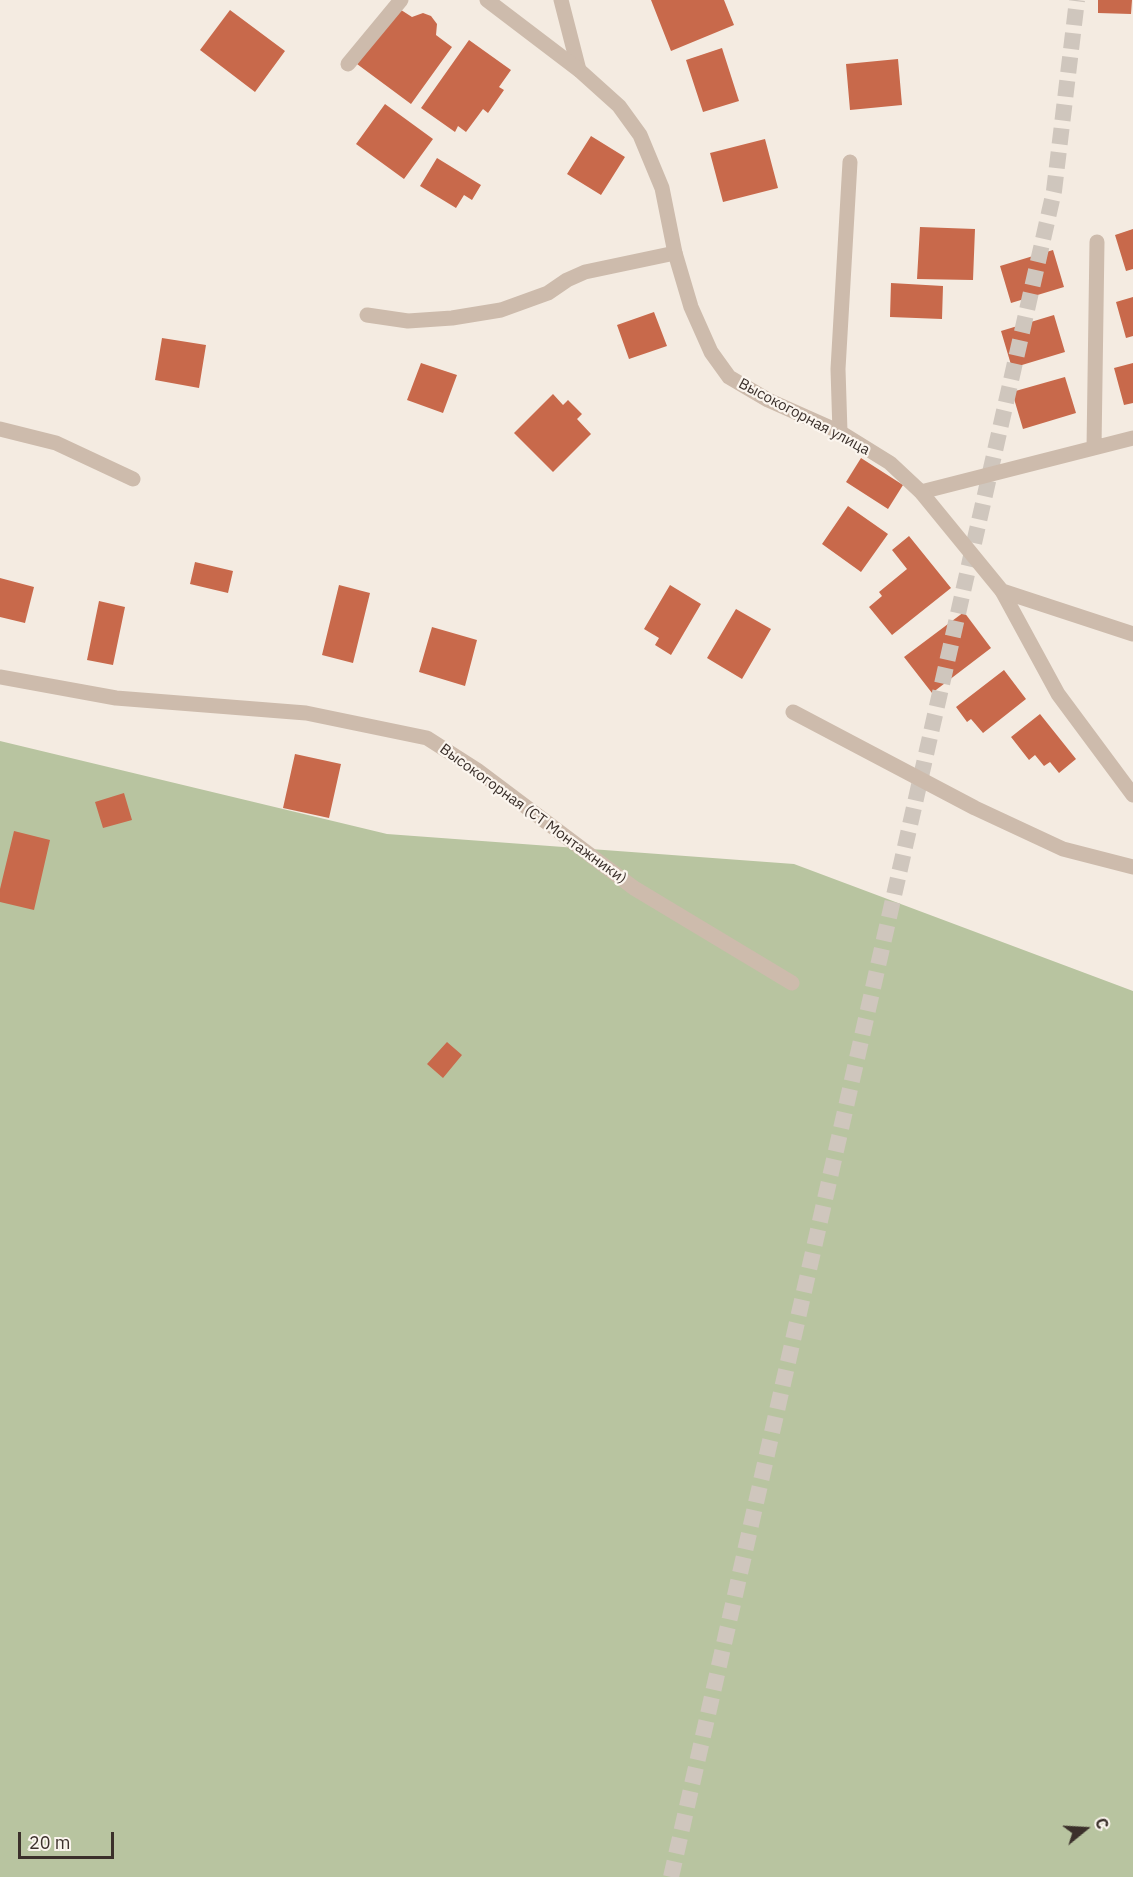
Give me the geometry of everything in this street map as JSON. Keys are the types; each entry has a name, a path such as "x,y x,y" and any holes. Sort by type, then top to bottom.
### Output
{"street":[{"path":"348,64 401,0"},
{"name":"Высокогорная улица","path":"487,0 579,70 619,106 640,135 662,188 675,253 691,307 711,352 729,377 768,400 840,432 890,463 921,492 1002,591 1058,694 1133,795"},
{"path":"561,0 579,70"},
{"path":"840,432 838,369 850,162"},
{"path":"1094,448 1097,242"},
{"path":"367,315 408,321 452,318 501,309 548,293 567,280 585,272 675,253"},
{"path":"0,429 56,443 133,479"},
{"path":"921,492 1133,438"},
{"path":"1002,591 1133,634"},
{"name":"Высокогорная (СТ Монтажники)","path":"0,677 116,699 306,713 427,738 477,770 634,888 792,983"},
{"path":"793,712 975,808 1063,849 1133,867"}],"green space":[{"path":"0,741 387,834 794,864 1133,991 1133,1877 0,1877"}],"building":[{"path":"651,0 724,0 734,25 671,51"},
{"path":"1098,0 1132,0 1131,14 1098,13"},
{"path":"398,8 412,17 423,13 431,16 437,24 436,35 452,47 411,104 357,64"},
{"path":"230,10 285,51 255,92 200,50"},
{"path":"469,40 511,70 499,87 504,90 488,113 483,109 466,132 458,126 455,132 421,108"},
{"path":"722,48 739,101 703,112 686,60"},
{"path":"898,59 902,105 850,110 846,64"},
{"path":"385,104 433,139 404,179 356,144"},
{"path":"591,136 625,157 601,195 567,174"},
{"path":"765,139 778,188 723,202 710,153"},
{"path":"437,158 481,185 472,200 464,195 456,208 420,186"},
{"path":"920,227 975,229 973,280 917,279"},
{"path":"1133,229 1133,269 1126,271 1115,235"},
{"path":"1053,250 1064,287 1011,303 1000,266"},
{"path":"891,283 943,286 942,319 890,317"},
{"path":"1133,297 1133,336 1126,338 1116,302"},
{"path":"654,312 667,346 629,359 617,325"},
{"path":"1054,315 1065,352 1012,368 1001,331"},
{"path":"162,338 206,345 199,388 155,380"},
{"path":"421,363 457,375 443,413 407,400"},
{"path":"1133,363 1133,403 1124,405 1114,368"},
{"path":"1065,377 1076,413 1023,429 1012,392"},
{"path":"553,394 563,405 568,400 582,414 577,419 591,434 553,472 514,433"},
{"path":"861,458 903,485 888,509 846,482"},
{"path":"848,506 888,534 861,572 822,544"},
{"path":"909,536 951,588 892,635 869,607 882,596 879,592 907,569 892,550"},
{"path":"195,562 233,571 228,593 190,584"},
{"path":"0,578 34,587 25,623 0,617"},
{"path":"339,585 370,593 353,663 322,655"},
{"path":"670,585 701,604 671,655 655,645 659,638 644,629"},
{"path":"99,601 125,607 113,665 87,660"},
{"path":"736,609 771,629 742,679 707,658"},
{"path":"964,612 991,648 932,693 904,657"},
{"path":"432,627 477,640 465,686 419,672"},
{"path":"1004,670 1026,699 983,733 971,719 967,722 956,707"},
{"path":"1040,714 1076,759 1059,773 1050,762 1044,766 1035,755 1029,760 1011,737"},
{"path":"295,754 341,764 329,818 283,808"},
{"path":"124,793 132,820 103,828 95,802"},
{"path":"14,831 50,840 34,910 0,902 0,889"},
{"path":"447,1042 462,1055 443,1078 427,1064"}],"tunnel":[{"path":"671,1877 1054,191 1077,0"}]}
